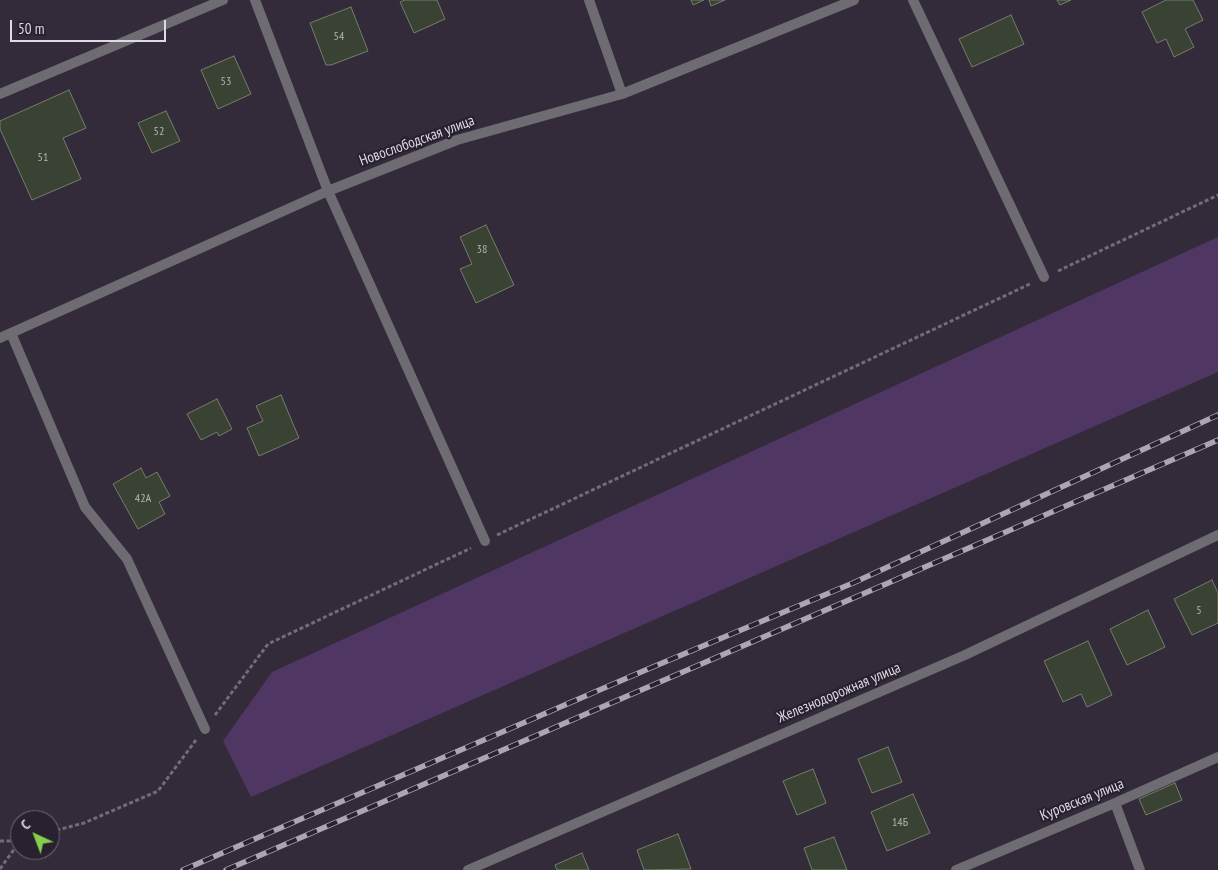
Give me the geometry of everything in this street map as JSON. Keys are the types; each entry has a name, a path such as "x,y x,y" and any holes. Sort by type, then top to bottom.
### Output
{"street":[{"path":"0,94 223,0"},
{"path":"255,0 328,191 485,541"},
{"path":"589,0 622,94"},
{"name":"Новослободская улица","path":"0,338 328,191 457,140 622,94 854,0"},
{"path":"913,0 1044,277"},
{"path":"11,333 85,507 127,559 208,725"},
{"name":"Железнодорожная улица","path":"468,870 965,655 1218,535"},
{"name":"Куровская улица","path":"956,870 1116,804 1218,756"},
{"path":"1116,804 1140,870"}],"path":[{"path":"60,829 84,823 158,791 268,644 1218,195"},
{"path":"0,869 10,855"}],"shaded area":[{"path":"1218,237 1218,372 251,797 223,741 272,672"}],"building":[{"path":"405,0 437,0 445,19 414,33 400,2"},
{"path":"691,0 704,0 693,5"},
{"path":"709,0 725,0 711,6"},
{"path":"1057,0 1071,0 1060,5"},
{"path":"1166,0 1193,0 1203,20 1185,29 1194,47 1174,57 1166,39 1157,43 1142,12"},
{"path":"351,7 368,51 331,65 326,65 310,23"},
{"path":"1011,15 1024,44 972,67 959,39"},
{"path":"234,56 251,94 218,109 201,70"},
{"path":"69,90 86,128 63,138 81,179 32,200 0,129 0,121"},
{"path":"166,111 180,141 152,153 138,123"},
{"path":"486,225 514,285 476,303 460,269 472,264 460,237"},
{"path":"281,395 299,438 259,456 247,428 263,421 256,406"},
{"path":"217,399 232,429 219,436 217,432 201,440 187,414"},
{"path":"141,468 146,478 157,472 170,496 159,502 165,514 138,529 113,484"},
{"path":"1212,580 1218,593 1218,623 1192,635 1174,599"},
{"path":"1148,610 1165,647 1127,665 1110,629"},
{"path":"1088,641 1112,695 1087,707 1081,694 1063,702 1044,661"},
{"path":"888,747 902,782 872,793 858,759"},
{"path":"813,769 826,803 797,815 783,781"},
{"path":"1175,783 1182,800 1146,815 1139,799"},
{"path":"913,794 930,833 887,851 871,812"},
{"path":"678,834 691,869 644,870 637,850"},
{"path":"834,837 847,870 812,870 804,848"},
{"path":"582,853 589,870 557,870 555,865"}],"railway":[{"path":"183,870 648,669 853,583 1218,415"},
{"path":"226,870 1218,440"}]}
